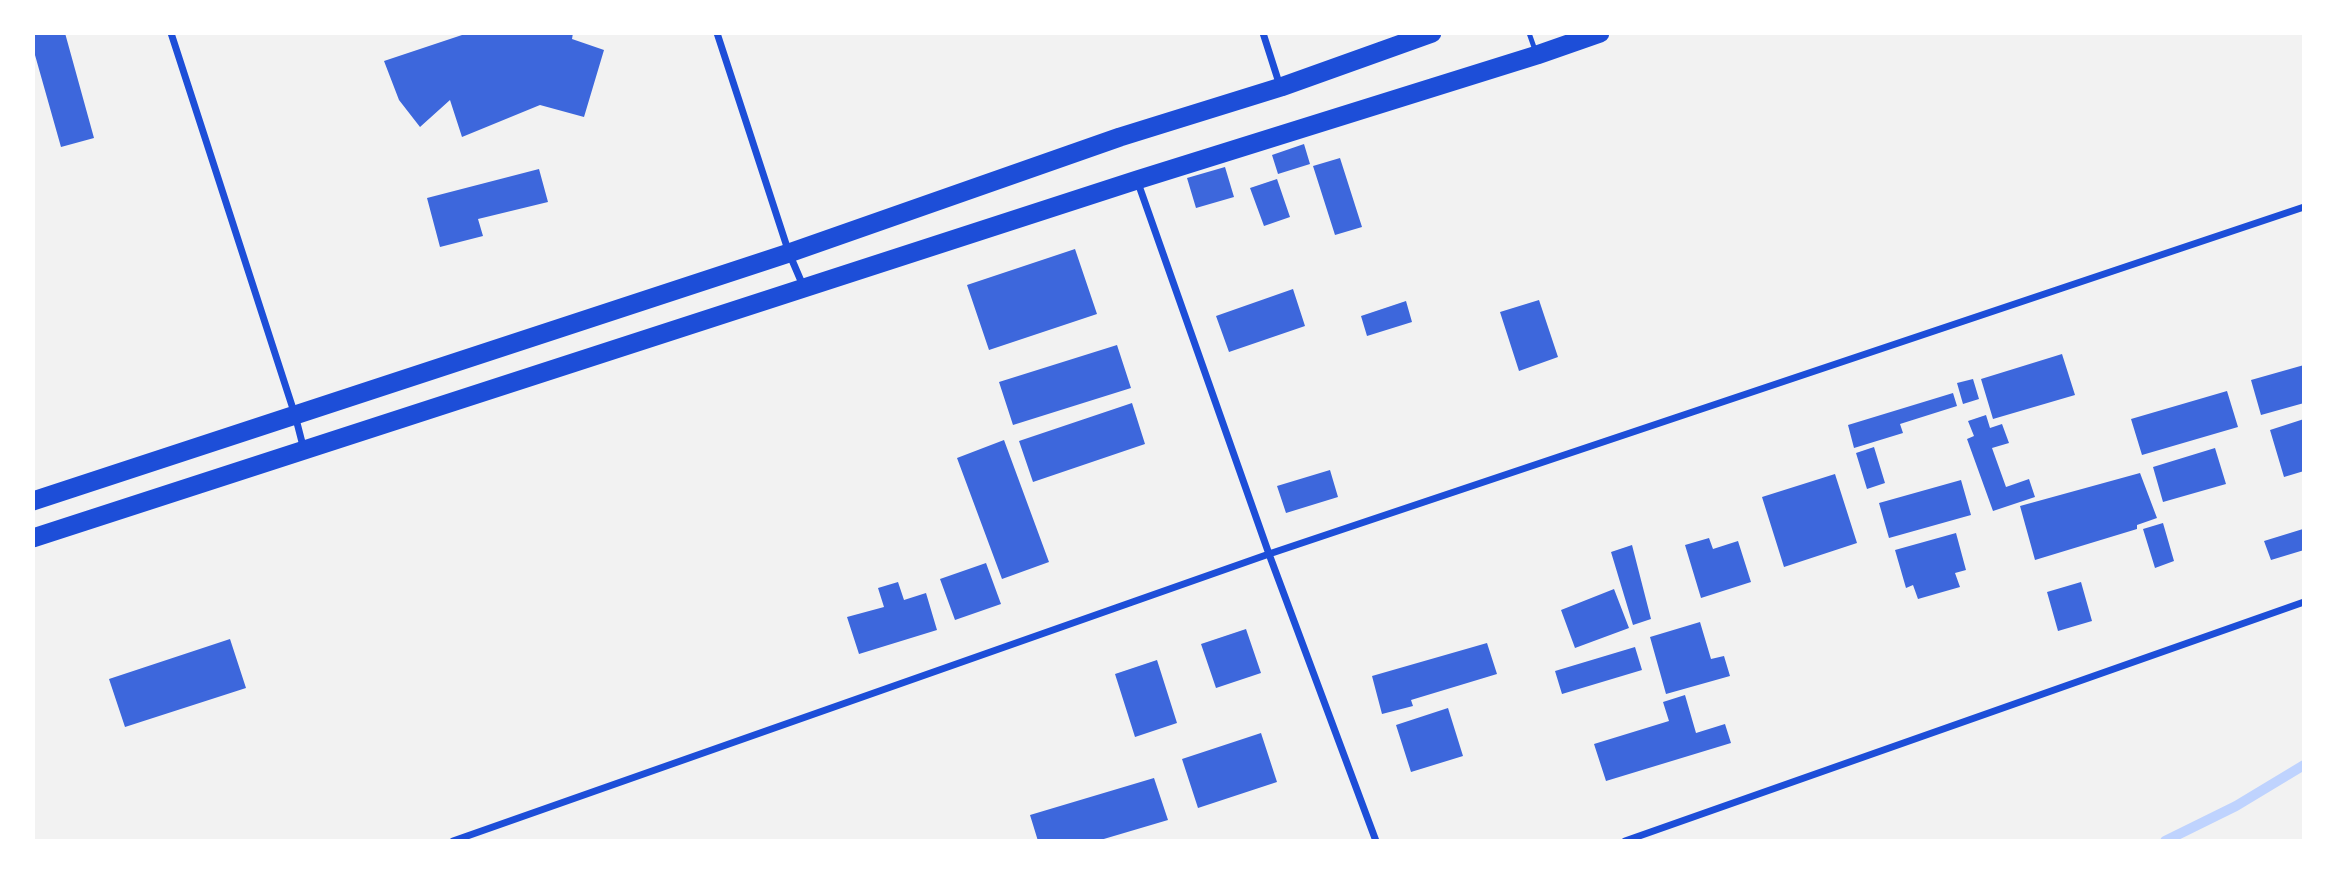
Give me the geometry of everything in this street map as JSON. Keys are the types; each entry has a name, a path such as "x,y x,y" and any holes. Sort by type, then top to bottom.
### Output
{"highway":[{"path":"33,501 789,253 1120,136 1280,87 1432,33"},
{"path":"33,538 1137,180 1600,33"}],"street":[{"path":"171,33 304,450"},
{"path":"717,33 789,253 804,289"},
{"path":"1263,33 1280,87"},
{"path":"1137,180 1269,554 1376,841"},
{"path":"453,841 1269,554 2304,207"},
{"path":"1625,841 2304,602"}],"lane":[{"path":"1529,33 1537,55"}],"building":[{"path":"33,33 65,33 94,138 61,147 33,48"},
{"path":"468,33 573,33 572,39 604,50 584,117 540,105 462,137 450,100 420,127 399,100 384,61"},
{"path":"1304,144 1310,164 1278,174 1272,155"},
{"path":"1340,158 1362,227 1335,235 1313,166"},
{"path":"1225,167 1234,197 1196,208 1187,178"},
{"path":"539,169 548,202 478,219 483,236 440,247 427,198"},
{"path":"1277,179 1290,217 1264,226 1250,188"},
{"path":"1075,249 1097,314 989,350 967,285"},
{"path":"1293,289 1305,326 1229,352 1216,316"},
{"path":"1539,300 1558,357 1519,371 1500,312"},
{"path":"1406,301 1412,322 1367,336 1361,316"},
{"path":"1117,345 1131,388 1013,425 999,382"},
{"path":"2062,354 2075,395 1993,419 1981,379"},
{"path":"2304,365 2304,403 2261,415 2251,380"},
{"path":"1973,379 1979,399 1963,404 1957,383"},
{"path":"2227,391 2238,427 2142,455 2131,419"},
{"path":"1953,393 1957,406 1900,424 1903,433 1854,448 1848,425"},
{"path":"1132,403 1145,444 1033,482 1019,441"},
{"path":"1986,415 1990,428 2002,424 2009,443 1992,448 2006,487 2029,479 2035,497 1993,511 1967,439 1974,436 1968,421"},
{"path":"2304,419 2304,471 2284,477 2270,430"},
{"path":"1004,440 1049,562 1002,579 957,458"},
{"path":"1874,447 1885,483 1867,489 1856,453"},
{"path":"2215,448 2226,484 2163,502 2153,467"},
{"path":"1330,470 1338,497 1286,513 1277,486"},
{"path":"2140,473 2157,518 2137,525 2137,529 2035,560 2020,506"},
{"path":"1835,474 1857,543 1784,567 1762,497"},
{"path":"1961,480 1971,515 1889,538 1879,503"},
{"path":"2163,523 2174,561 2155,568 2143,529"},
{"path":"2303,529 2304,550 2271,560 2264,541"},
{"path":"1956,533 1966,570 1955,573 1960,587 1918,599 1913,585 1906,588 1895,550"},
{"path":"1709,538 1713,549 1738,541 1751,582 1701,598 1685,545"},
{"path":"1632,545 1651,619 1633,625 1611,552"},
{"path":"986,563 1001,604 955,620 940,579"},
{"path":"898,582 904,600 926,593 937,630 859,654 847,617 884,607 878,588"},
{"path":"2081,582 2092,621 2058,631 2047,592"},
{"path":"1614,589 1629,628 1575,648 1561,610"},
{"path":"1700,622 1711,659 1724,656 1730,676 1666,694 1650,637"},
{"path":"1246,629 1261,673 1216,688 1201,644"},
{"path":"230,639 246,688 125,727 109,679"},
{"path":"1487,643 1497,674 1411,700 1413,706 1382,714 1372,676"},
{"path":"1635,647 1642,670 1562,694 1555,671"},
{"path":"1157,660 1177,723 1135,737 1115,674"},
{"path":"1685,695 1696,733 1725,724 1731,743 1606,781 1594,744 1669,721 1663,702"},
{"path":"1448,708 1463,756 1411,772 1396,725"},
{"path":"1261,733 1277,782 1198,808 1182,759"},
{"path":"1154,778 1168,820 1097,841 1038,841 1030,815"}],"waterway":[{"path":"2165,841 2236,806 2304,765"}]}
